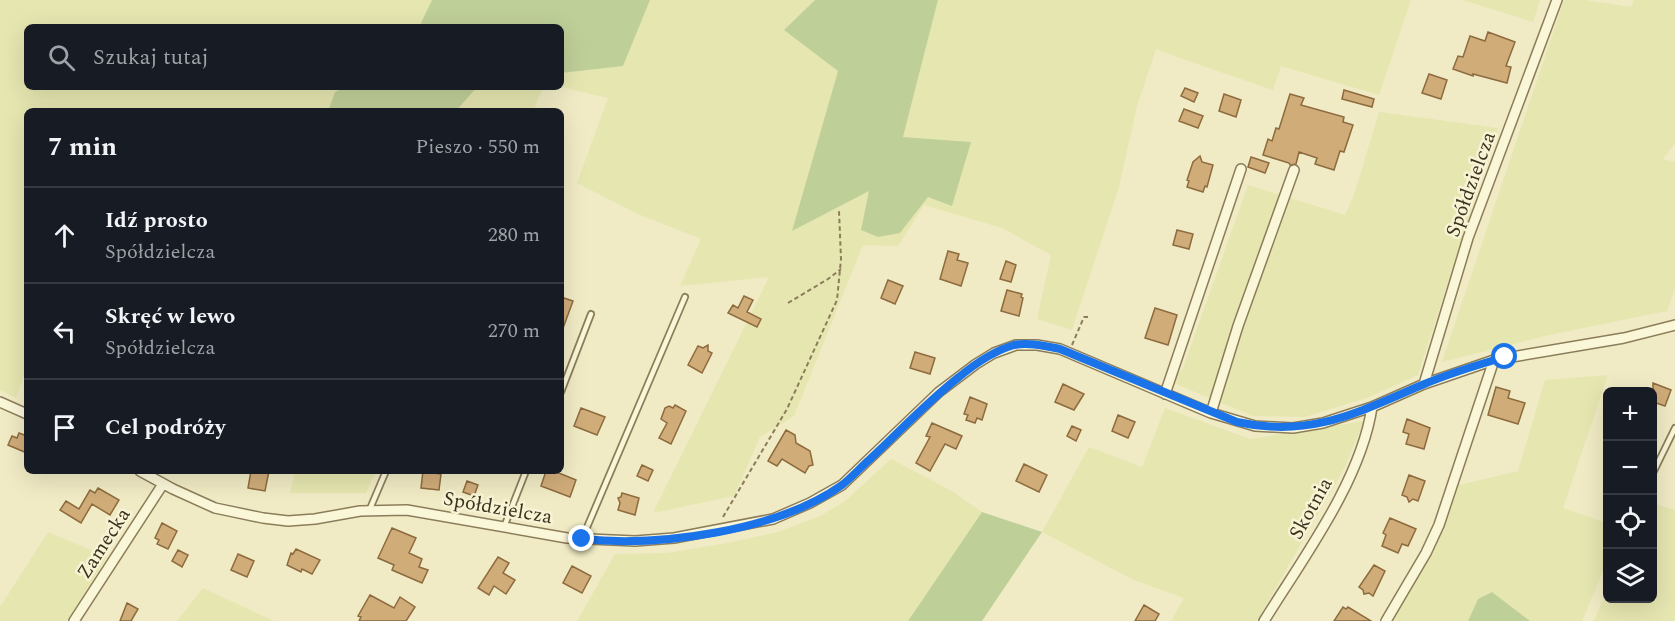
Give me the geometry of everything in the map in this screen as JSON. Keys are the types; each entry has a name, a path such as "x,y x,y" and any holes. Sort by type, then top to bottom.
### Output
{"street":[{"name":"Spółdzielcza","path":"1424,384 1468,238 1557,0"},
{"path":"1165,394 1241,169"},
{"path":"1211,413 1238,326 1294,170"},
{"name":"Spółdzielcza","path":"145,474 215,508 263,518 288,521 369,510 407,510 582,539 635,541 718,531 773,519 810,503 842,484 939,392 994,353 1016,345 1037,345 1069,353 1211,413 1256,426 1293,428 1323,423 1372,407 1424,384 1494,360 1624,338 1675,325"},
{"path":"1386,621 1426,553 1439,525 1494,360"},
{"path":"0,402 24,413"},
{"name":"Skotnia","path":"1264,621 1335,505 1365,442 1372,407"},
{"name":"Zamecka","path":"74,621 163,484"}],"lane":[{"path":"582,539 685,297"},
{"path":"564,384 591,314"},
{"path":"1657,466 1675,428"},
{"path":"369,510 385,474"},
{"path":"504,527 525,474"}],"path":[{"path":"718,531 732,500 794,394 837,300 841,269 839,211"},
{"path":"788,303 841,269"},
{"path":"1069,353 1084,317 1091,317"}],"green space":[{"path":"0,0 432,0 420,24 24,24 24,90 339,90 335,92 329,108 24,108 24,375 16,398 0,390"},
{"path":"432,0 650,0 623,66 564,73 564,24 420,24"},
{"path":"650,0 815,0 785,30 838,71 793,230 870,190 900,233 971,142 903,137 938,0 1411,0 1379,95 1281,66 1273,90 1156,49 1137,106 1119,187 1072,330 1037,319 1051,255 1002,228 924,205 898,246 863,245 794,416 760,437 734,496 653,513 769,277 680,286 701,239 638,214 577,183 608,98 564,88 564,73 623,65"},
{"path":"815,0 938,0 903,137 971,142 952,206 928,197 900,233 878,237 861,230 869,191 792,231 838,71 784,30"},
{"path":"1463,0 1540,0 1533,22"},
{"path":"1564,0 1585,0 1631,7 1634,0 1675,0 1675,143 1663,159 1675,162 1675,288 1667,311 1549,335 1442,362"},
{"path":"339,90 474,90 459,108 329,108 335,92"},
{"path":"474,90 542,90 534,108 459,108"},
{"path":"1379,112 1498,128 1418,375 1369,397 1305,417 1253,416 1171,382 1183,368 1248,185 1345,215 1354,195"},
{"path":"1608,375 1563,508 1603,522 1603,571 1582,621 1529,621 1478,599 1468,621 1391,621 1444,528 1459,485 1518,471 1545,380"},
{"path":"1165,408 1250,439 1364,421 1345,467 1257,621 1171,621 1184,598 1134,580 1042,532 1089,447 1142,467"},
{"path":"891,459 952,491 982,512 908,621 577,621 615,554 667,553 778,532 820,516 844,502"},
{"path":"294,474 375,474 366,493 290,493"},
{"path":"1657,504 1675,510 1675,621 1594,621 1603,600 1603,603 1657,603"},
{"path":"982,512 1042,532 982,621 908,621"},
{"path":"48,532 107,557 67,621 0,621 0,607"},
{"path":"203,588 274,621 177,621"},
{"path":"1492,592 1530,621 1468,621 1478,599"}],"building":[{"path":"1488,32 1515,42 1506,66 1511,67 1507,83 1453,69 1458,56 1463,57 1470,36 1485,41"},
{"path":"1429,74 1447,80 1441,99 1422,93"},
{"path":"1185,88 1198,93 1194,102 1181,96"},
{"path":"1344,90 1374,99 1372,107 1342,99"},
{"path":"1224,94 1241,100 1236,117 1219,111"},
{"path":"1290,94 1304,98 1301,105 1344,117 1343,122 1353,125 1344,152 1340,151 1334,170 1315,164 1317,158 1299,152 1296,164 1290,165 1263,155 1268,139 1272,141 1276,128 1279,129"},
{"path":"1184,109 1203,116 1198,128 1179,121"},
{"path":"1200,156 1202,162 1213,165 1207,187 1205,186 1203,192 1187,187 1193,162"},
{"path":"1251,157 1269,163 1265,173 1248,167"},
{"path":"1177,230 1193,234 1189,249 1173,245"},
{"path":"948,251 959,254 957,260 968,263 961,286 940,279"},
{"path":"1006,261 1016,265 1011,282 1000,279"},
{"path":"888,280 903,286 895,304 881,298"},
{"path":"1007,290 1022,294 1019,316 1001,311"},
{"path":"744,296 753,300 747,312 761,319 757,327 728,313 733,305 738,308"},
{"path":"564,298 573,301 564,326"},
{"path":"1155,308 1177,315 1168,345 1145,338"},
{"path":"708,345 708,351 712,353 702,373 688,365 698,346 703,348"},
{"path":"915,352 935,358 930,374 910,368"},
{"path":"1653,383 1671,390 1665,406 1657,403 1657,387 1653,387"},
{"path":"1063,384 1084,394 1074,410 1055,402"},
{"path":"1496,387 1510,391 1508,398 1525,403 1518,424 1488,415"},
{"path":"970,397 987,404 982,420 977,418 975,423 966,420 968,415 964,414"},
{"path":"675,405 686,411 671,444 659,438 667,423 661,419 665,408 669,406 673,408"},
{"path":"581,408 605,417 597,435 574,426"},
{"path":"1118,415 1135,422 1128,438 1112,431"},
{"path":"1407,419 1430,428 1424,449 1406,444 1409,434 1403,432"},
{"path":"932,423 962,436 956,449 945,444 930,471 916,463 930,437 926,436"},
{"path":"1072,426 1081,430 1076,441 1067,436"},
{"path":"786,430 795,435 796,443 810,451 813,465 809,466 805,473 782,459 777,466 768,461"},
{"path":"19,433 24,435 24,452 8,445 12,436 17,438"},
{"path":"1024,464 1047,475 1039,492 1016,481"},
{"path":"642,465 653,470 648,481 637,476"},
{"path":"250,474 268,474 265,491 248,488"},
{"path":"423,474 441,474 439,490 421,488"},
{"path":"545,474 561,474 576,480 570,497 541,486"},
{"path":"1409,475 1425,481 1418,501 1413,499 1409,502 1407,497 1402,495"},
{"path":"467,481 478,485 474,496 463,492"},
{"path":"98,488 119,500 110,515 92,504 81,523 60,510 66,501 79,509 90,490 95,493"},
{"path":"622,493 639,498 635,515 618,510 620,503 618,498"},
{"path":"1390,518 1416,529 1408,546 1402,544 1398,553 1382,546 1386,535 1383,533"},
{"path":"162,523 177,531 168,549 157,544 159,540 155,538"},
{"path":"392,528 416,538 409,553 422,559 419,567 428,570 422,583 392,570 394,565 378,558"},
{"path":"296,549 320,560 312,574 302,569 301,572 287,565 291,553 293,554"},
{"path":"178,550 188,555 182,567 172,561"},
{"path":"238,554 254,561 247,577 231,570"},
{"path":"498,557 509,563 503,573 515,580 506,594 494,586 489,595 478,588"},
{"path":"1374,565 1385,571 1373,596 1369,593 1364,594 1359,587"},
{"path":"572,566 591,576 582,593 563,583"},
{"path":"370,595 394,608 400,597 415,607 406,621 359,621 361,617 358,616"},
{"path":"127,603 138,609 131,621 120,621"},
{"path":"1144,605 1159,614 1155,621 1135,621"},
{"path":"1343,607 1346,609 1348,607 1371,621 1334,621"}],"route":[{"path":"582,539 635,541 674,538 773,519 810,503 842,484 939,392 994,353 1016,345 1037,345 1060,349 1237,422 1256,426 1293,428 1349,416 1424,384 1505,357"}]}
